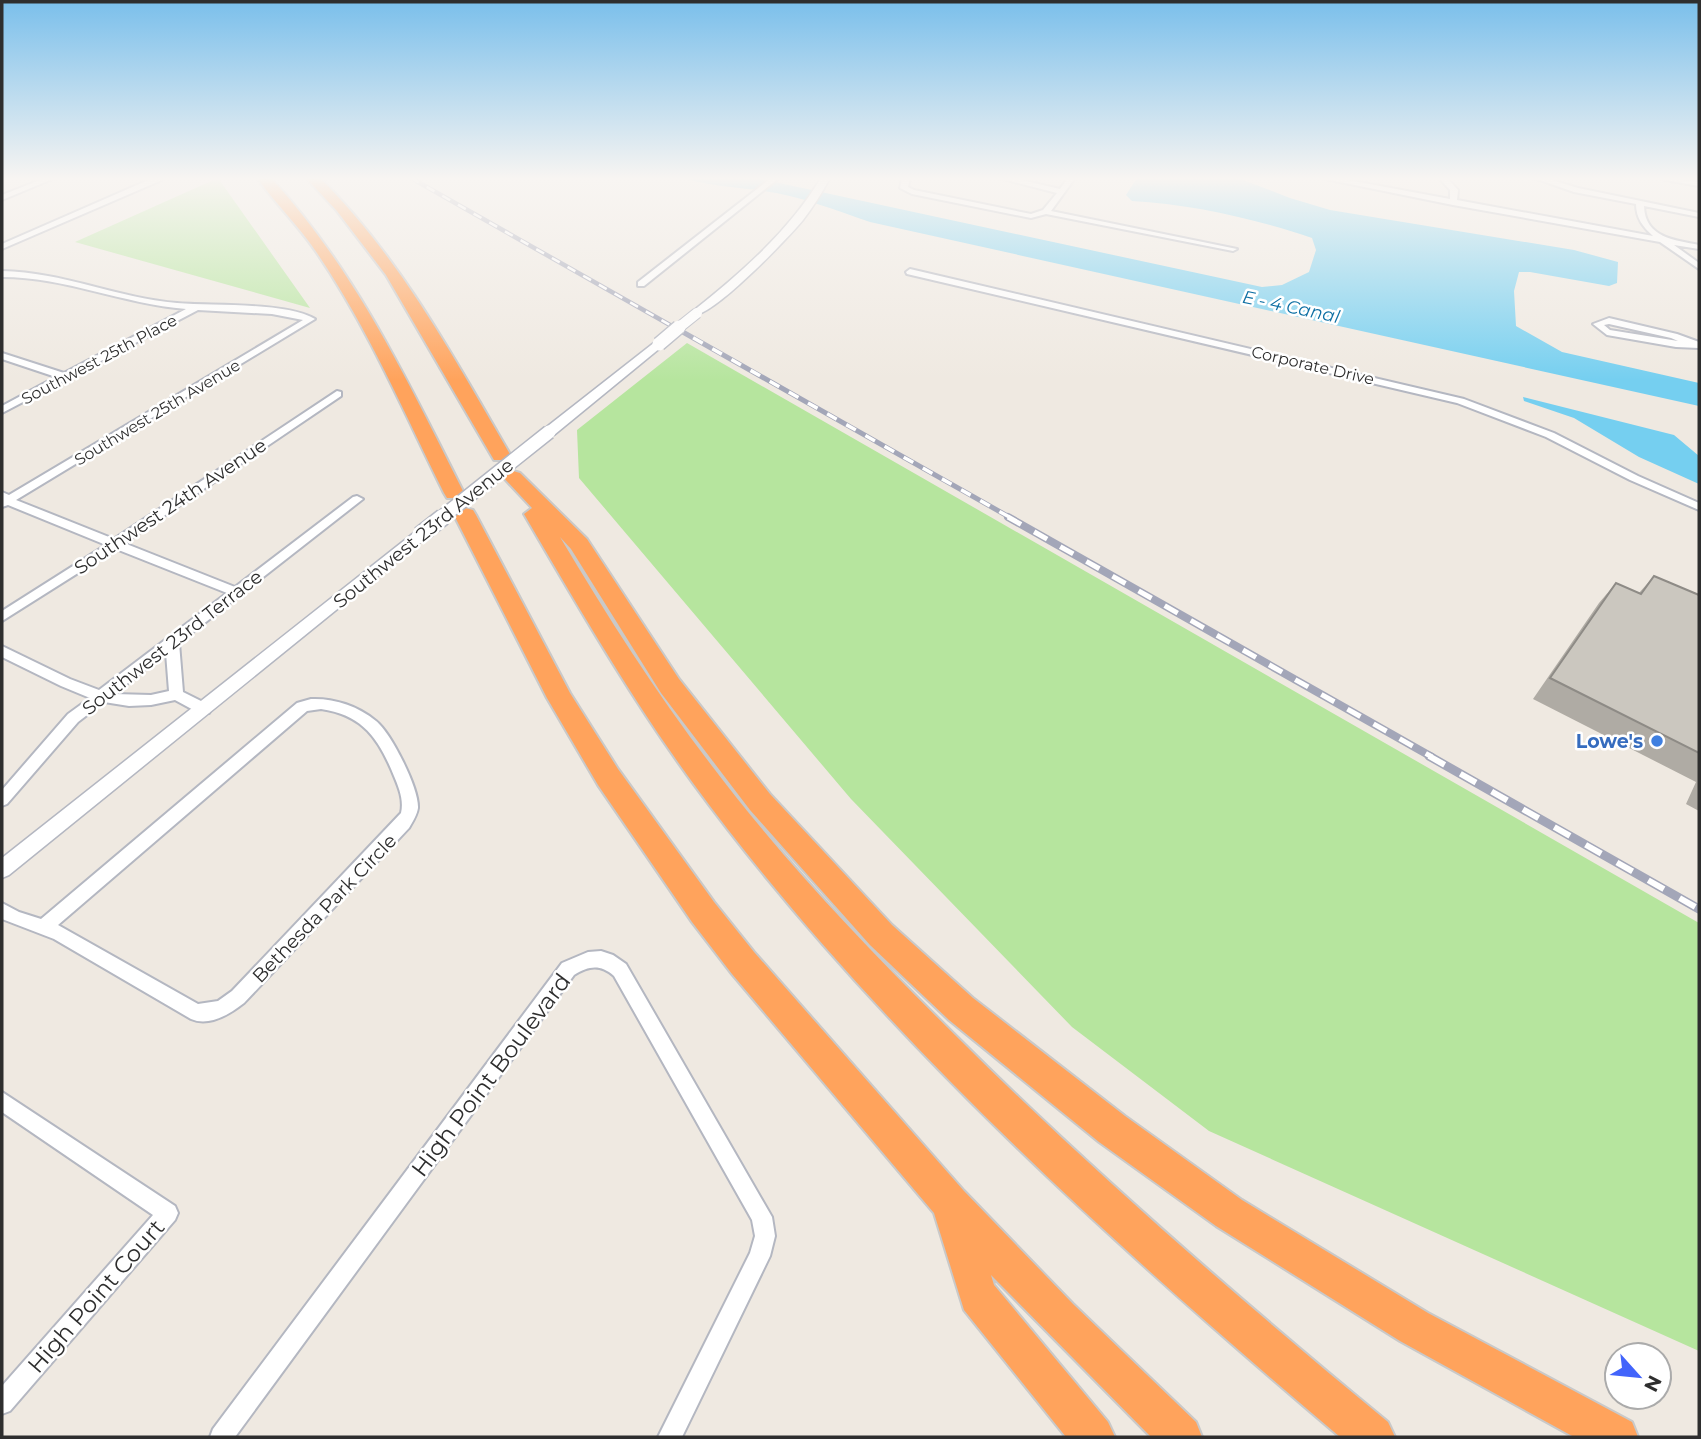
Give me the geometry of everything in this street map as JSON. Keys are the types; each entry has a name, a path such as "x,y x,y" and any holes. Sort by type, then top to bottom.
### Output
{"highway":[{"path":"319,245 342,278 559,698 608,777 668,864 743,963 951,1204 1059,1318 1181,1437"},
{"path":"371,245 395,278 602,628 646,697 736,817 813,909 906,1011 1022,1127 1241,1326 1373,1437"},
{"path":"509,470 579,544 670,686 760,802 881,935 950,1000 1112,1129 1229,1213 1402,1321 1617,1437"},
{"path":"951,1204 978,1296 1093,1437"}],"street":[{"path":"641,284 690,245"},
{"name":"Southwest 23rd Avenue","path":"2,869 659,344 759,261 773,245"},
{"path":"1214,245 1233,249"},
{"path":"1670,245 1699,267"},
{"name":"Corporate Drive","path":"910,272 1460,401 1550,435 1634,478 1699,507"},
{"path":"2,274 52,276 142,302 197,307"},
{"name":"Southwest 25th Avenue","path":"4,500 311,319 270,309 197,307"},
{"name":"Southwest 25th Place","path":"2,410 197,307"},
{"path":"1609,321 1674,336 1696,344 1676,344 1607,332 1598,324 1609,321"},
{"path":"2,356 65,377"},
{"name":"Southwest 24th Avenue","path":"2,617 114,545 337,394"},
{"name":"Southwest 23rd Terrace","path":"2,800 74,718 356,499"},
{"path":"4,500 236,593"},
{"path":"172,641 171,660 177,685 176,695"},
{"path":"2,651 99,697 128,703 156,701 176,695 204,709"},
{"name":"Bethesda Park Circle","path":"2,910 26,923 44,927 197,1013 222,1009 238,997 404,823 410,803 383,738 369,723 331,705 318,703 302,707 44,927"},
{"name":"High Point Boulevard","path":"221,1437 568,969 582,960 597,957 611,961 620,970 762,1216 765,1236 760,1256 670,1437"},
{"name":"High Point Court","path":"2,1101 168,1213 2,1403"}],"green space":[{"path":"86,245 266,245 310,308"},
{"path":"687,343 1699,923 1699,1351 1209,1131 1072,1027 851,799 579,478 577,430"}],"water":[{"name":"E - 4 Canal","path":"974,245 1068,245 1262,287 1282,285 1309,272 1316,250 1314,245 1544,245 1574,250 1618,262 1617,283 1609,286 1519,272 1514,291 1516,326 1562,352 1699,383 1699,406"},
{"path":"1523,397 1674,435 1699,456 1699,484 1639,457 1574,418 1524,401"}],"building":[{"name":"Lowe's","path":"1654,576 1699,595 1699,753 1550,678 1616,583 1641,594"}],"railway":[{"path":"529,245 677,329"},
{"path":"674,327 1011,518"},
{"path":"1008,517 1432,757"},
{"path":"1429,756 1699,909"}],"place":[{"name":"Lowe's","path":"1657,741"}]}
